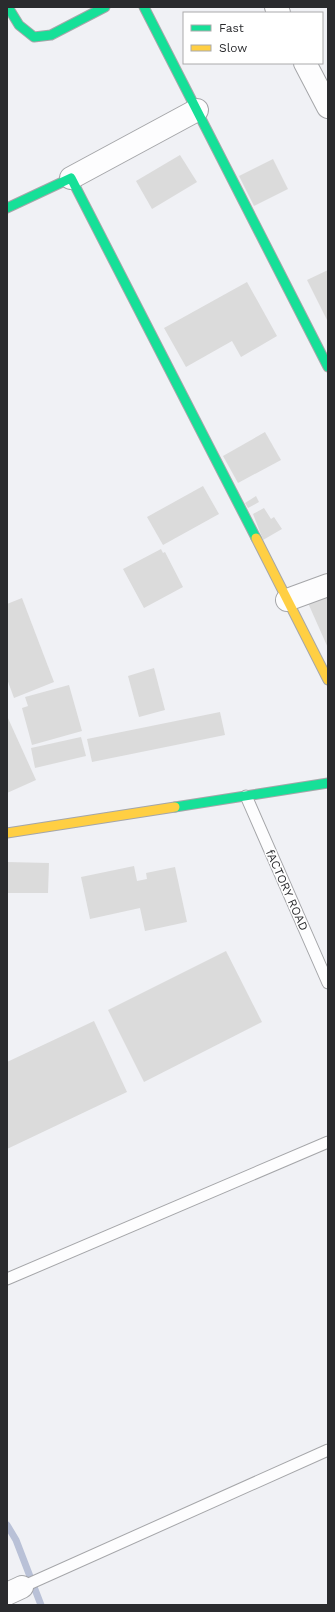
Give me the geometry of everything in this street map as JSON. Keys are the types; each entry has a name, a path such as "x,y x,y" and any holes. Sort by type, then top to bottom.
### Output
{"street":[{"path":"8,7 19,25 34,37 51,35 105,7"},
{"path":"144,7 328,367"},
{"path":"306,64 328,107"},
{"path":"7,208 71,178 197,110"},
{"path":"71,178 328,680"},
{"path":"287,600 328,585"},
{"path":"7,833 328,783"}],"lane":[{"name":"fACTORY ROAD","path":"246,796 328,983"},
{"path":"7,1278 328,1142"},
{"path":"14,1591 328,1450"}],"building":[{"path":"180,155 197,182 152,209 136,181"},
{"path":"273,159 288,189 254,206 239,176"},
{"path":"328,270 328,322 307,280"},
{"path":"247,282 277,336 241,357 232,341 186,367 164,328"},
{"path":"265,432 281,460 238,483 223,456"},
{"path":"203,486 219,514 163,545 147,517"},
{"path":"256,496 259,502 248,508 245,503"},
{"path":"264,508 271,519 274,517 282,529 263,540 253,514"},
{"path":"161,549 163,553 165,552 183,587 144,608 123,569"},
{"path":"328,594 328,648 308,603"},
{"path":"22,598 54,682 14,698 7,679 7,604"},
{"path":"154,668 165,710 139,717 128,676"},
{"path":"69,685 82,731 32,745 22,708 28,706 25,697"},
{"path":"220,712 225,735 92,762 87,739"},
{"path":"7,716 36,780 7,793"},
{"path":"81,737 86,756 35,768 31,748"},
{"path":"7,862 49,863 48,893 7,893"},
{"path":"134,866 137,881 147,879 146,873 175,867 187,922 145,931 140,908 90,919 81,877"},
{"path":"226,951 262,1022 144,1082 108,1010"},
{"path":"94,1021 127,1092 7,1149 7,1062"}],"waterway":[{"path":"7,1525 16,1540 41,1605"}],"traffic: fast":[{"path":"8,7 19,25 34,37 51,35 105,7"},
{"path":"144,7 328,367"},
{"path":"7,208 71,178 256,538"},
{"path":"175,807 328,783"}],"traffic: slow":[{"path":"256,538 328,680"},
{"path":"7,833 175,807"}]}
